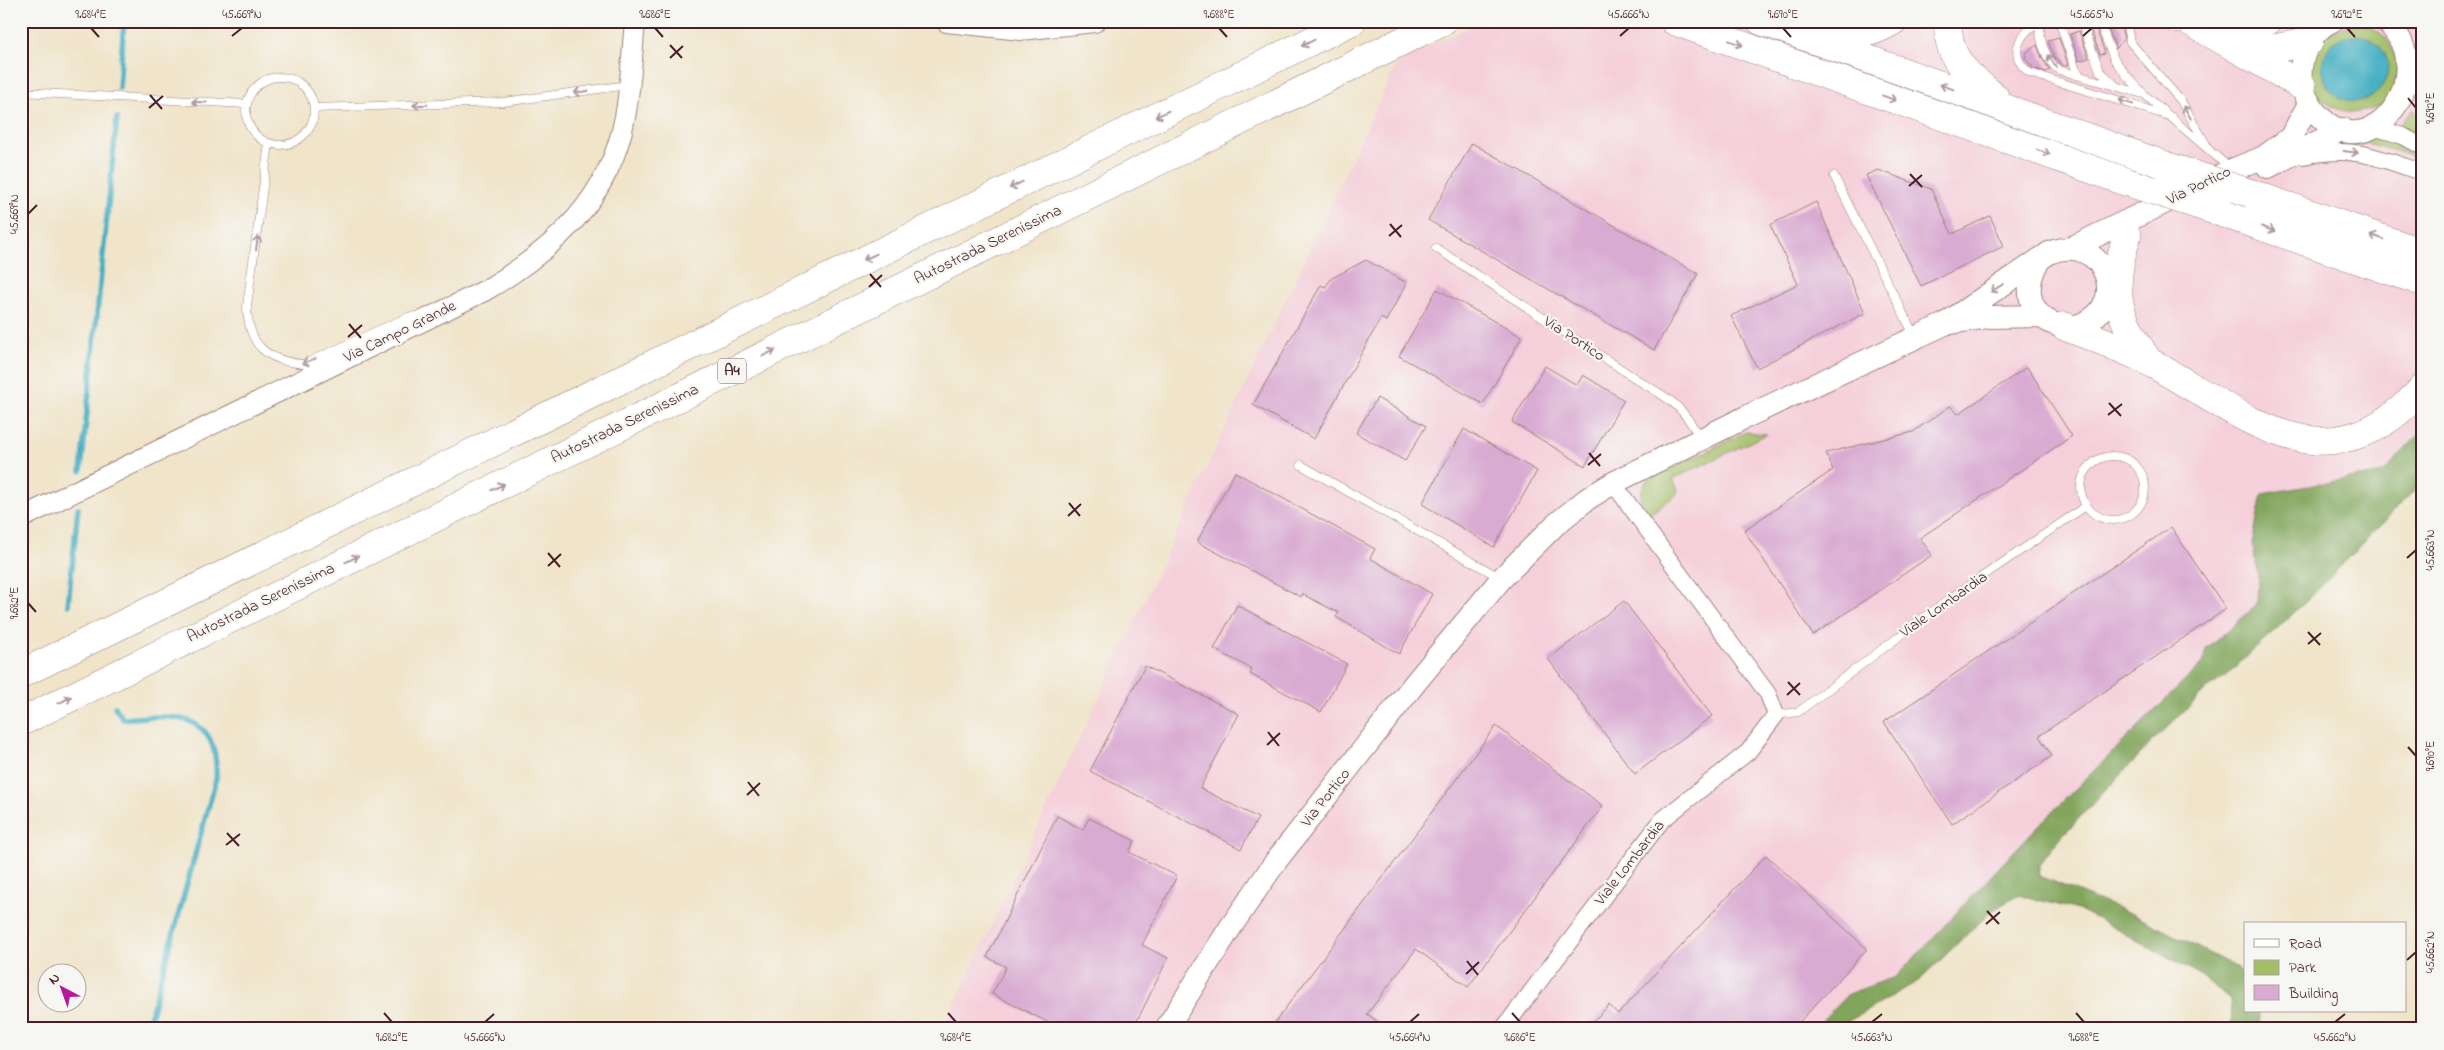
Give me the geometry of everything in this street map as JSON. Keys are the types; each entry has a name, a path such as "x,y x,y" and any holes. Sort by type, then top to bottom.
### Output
{"highway":[{"name":"A4","path":"21,674 1352,21"},
{"name":"Autostrada Serenissima","path":"21,722 1443,21"},
{"path":"1674,21 2128,182 2423,282"},
{"path":"1761,21 2164,165 2423,253"},
{"path":"1808,38 1847,38 1867,34 1894,21"},
{"path":"1948,21 1950,47 1962,70 2010,110"},
{"path":"2194,25 2228,31 2255,28 2268,21"},
{"path":"2194,25 2238,48 2306,95"},
{"path":"2238,48 2270,49 2325,27"},
{"path":"2127,236 2119,263 2118,297 2125,322 2149,362"},
{"path":"2385,270 2414,292 2423,302"},
{"path":"2106,300 2109,314 2123,340 2149,362"},
{"path":"2052,321 2149,362 2263,426 2292,438 2307,441 2339,440 2360,434 2381,423 2421,389"}],"main road":[{"path":"947,21 1020,29 1094,21"},
{"path":"2386,21 2399,30 2411,46 2417,65 2417,85"},
{"name":"Via Portico","path":"2325,27 2303,56 2300,71 2306,95 2318,115 2330,124 2343,129 2361,131 2378,128 2395,119 2404,109 2417,85"},
{"name":"Via Portico","path":"1166,1029 1230,928 1276,861 1415,683 1501,578 1555,525 1613,483 1945,324 2049,253 2071,248 2232,170 2264,157 2290,138 2306,95"},
{"name":"Via Portico","path":"2104,269 2117,246 2127,236 2286,159 2343,129"},
{"path":"2071,248 2089,253 2104,269 2108,290 2106,300"},
{"path":"2038,262 2032,273 2029,287 2032,302 2052,321"},
{"name":"Via Portico","path":"1945,324 1989,317 2052,321 2079,325 2089,321 2101,310 2106,300"}],"street":[{"name":"Via Campo Grande","path":"21,518 486,290 537,257 558,238 593,197 615,156 625,117 630,85 635,21"},
{"name":"Via Portico","path":"2378,128 2403,136 2423,147"},
{"name":"Via Portico","path":"2286,159 2327,151 2345,150 2371,155 2423,173"},
{"path":"1613,483 1768,694 1776,715"},
{"name":"Viale Lombardia","path":"1503,1029 1662,820 1748,752 1776,715"}],"lane":[{"path":"2059,21 2076,70 2080,76"},
{"path":"2081,21 2100,71 2119,88"},
{"path":"2100,21 2114,59 2145,95 2232,170"},
{"path":"2126,21 2130,42 2181,101 2212,154"},
{"path":"2155,21 2176,29 2194,25"},
{"path":"2041,22 2038,31 2053,66 2145,95"},
{"path":"2041,22 2028,30 2019,41 2016,59 2030,73 2172,117"},
{"path":"288,78 306,89 314,108 313,120 309,130 301,138 291,143 280,145 269,143 253,132 247,114 247,104 258,86 272,79 288,78"},
{"path":"314,108 503,102 630,85"},
{"path":"2417,85 2423,114"},
{"path":"21,92 247,104"},
{"path":"269,143 247,306 248,324 253,340 276,358 288,363 304,364 408,317 436,314"},
{"path":"1834,176 1916,337"},
{"name":"Via Portico","path":"1436,248 1644,384 1672,400 1684,413 1701,440"},
{"path":"2119,456 2129,459 2137,466 2144,480 2144,495 2133,513 2119,519 2103,519 2086,506 2081,486 2083,475 2089,466 2098,459 2119,456"},
{"path":"1301,464 1501,578"},
{"name":"Viale Lombardia","path":"1776,715 1798,712 1952,597 2086,506"}],"shaded area":[{"path":"1481,21 2423,21 2423,430 2383,473 2262,494 2252,544 2258,573 2257,605 2206,649 2202,664 2036,828 1897,976 1848,994 1814,1029 943,1029 1398,61"}],"green space":[{"path":"2353,24 2361,25 2380,32 2392,48 2398,69 2389,97 2377,107 2365,111 2352,112 2328,104 2318,95 2312,84 2311,69 2316,50 2324,39 2334,31","holes":["2354,35 2377,92 2365,99 2358,100 2334,92 2326,85 2323,66 2327,52 2335,42 2344,37"]},
{"path":"2414,108 2423,127 2423,139 2396,127"},
{"path":"2377,138 2401,143 2423,155 2423,161 2374,145 2344,141"},
{"path":"2423,430 2423,481 2312,596 2226,676 2208,688 2151,743 2061,837 2039,865 2040,876 2132,914 2236,967 2244,977 2244,1012 2259,1012 2259,1029 2228,1029 2232,1021 2230,999 2196,972 2082,911 2020,894 1989,913 1920,980 1835,1029 1814,1029 1848,994 1897,976 2036,828 2202,664 2206,649 2257,605 2258,573 2252,544 2262,494 2383,473"},
{"path":"1746,432 1767,434 1673,479 1678,490 1676,495 1650,514 1646,510 1641,494 1646,481"}],"water":[{"path":"2355,35 2368,38 2378,45 2385,55 2388,68 2385,81 2378,91 2368,98 2355,101 2342,98 2332,91 2325,81 2322,68 2325,55 2332,45 2342,38"}],"building":[{"path":"2106,22 2114,22 2121,27 2124,38 2116,49"},
{"path":"2095,26 2105,53 2100,54 2090,28"},
{"path":"2079,31 2089,58 2079,61 2070,34"},
{"path":"2059,38 2068,65 2064,66 2055,58 2048,41"},
{"path":"2037,45 2042,58 2050,70 2045,72 2033,68 2025,58 2026,53"},
{"path":"1472,143 1698,274 1654,350 1428,220"},
{"path":"1878,170 1931,189 1952,234 1990,216 2004,246 1921,286 1866,175"},
{"path":"1816,202 1865,313 1757,368 1731,316 1798,284 1770,225"},
{"path":"1366,260 1407,283 1386,321 1381,318 1314,439 1253,405 1321,285 1325,287 1332,278"},
{"path":"1437,289 1522,337 1483,404 1399,356"},
{"path":"1545,366 1577,385 1583,375 1624,400 1585,466 1512,422"},
{"path":"2027,367 2072,436 1920,538 1932,555 1813,635 1744,530 1833,470 1826,453 1913,432 1950,406 1958,414"},
{"path":"1377,398 1426,426 1405,461 1356,433"},
{"path":"1464,429 1537,471 1494,547 1422,504"},
{"path":"1235,472 1375,549 1370,558 1432,594 1399,654 1336,617 1339,613 1302,594 1301,597 1197,542"},
{"path":"2171,527 2226,609 2039,736 2052,756 1952,824 1884,722"},
{"path":"1624,601 1712,716 1635,774 1548,659"},
{"path":"1237,605 1347,664 1321,712 1250,674 1252,669 1214,649"},
{"path":"1145,666 1239,714 1200,788 1258,818 1241,849 1090,771"},
{"path":"1496,726 1603,806 1468,987 1416,949 1367,1014 1388,1029 1270,1029"},
{"path":"1057,816 1083,830 1089,818 1135,841 1129,852 1177,876 1142,945 1168,958 1133,1029 1061,1029 992,994 1006,967 987,957"},
{"path":"1766,855 1867,949 1793,1029 1586,1029 1609,1005 1618,1014"}],"waterway":[{"path":"119,88 124,21"},
{"path":"81,471 117,118"},
{"path":"68,605 78,508"},
{"path":"115,707 123,719 160,717 176,718 190,722 202,729 210,740 215,757 216,779 147,1029"}]}
